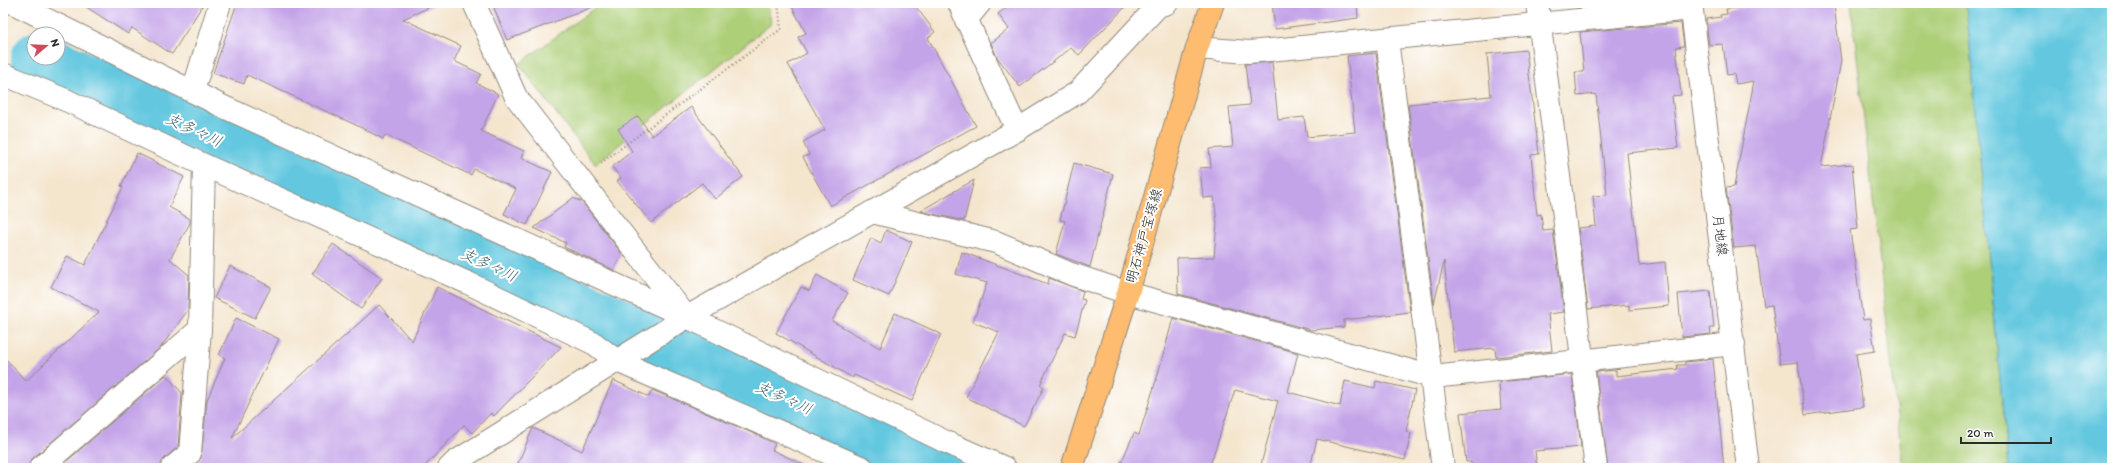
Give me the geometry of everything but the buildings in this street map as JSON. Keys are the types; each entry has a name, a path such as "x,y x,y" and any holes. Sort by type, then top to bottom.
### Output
{"main road":[{"name":"明石神戸宝塚線","path":"1072,468 1128,293 1197,48 1213,3"}],"street":[{"path":"13,3 193,91 680,321 1005,468"},
{"path":"193,91 220,3"},
{"path":"474,3 516,97 580,178 680,321"},
{"path":"980,3 962,12 1017,130"},
{"path":"457,466 680,321 1017,130 1078,92 1158,6 1166,3"},
{"path":"1537,3 1596,468"},
{"path":"1197,48 1248,52 1387,40 1692,6"},
{"name":"月地線","path":"1692,6 1748,468"},
{"path":"1387,40 1433,377 1443,468"},
{"path":"3,74 68,101 204,165 475,286 595,344 620,359 862,468"},
{"path":"172,468 190,461 200,329 204,165"},
{"path":"872,212 996,242 1070,274 1128,293 1433,377 1734,344"},
{"path":"40,468 200,329"}],"path":[{"path":"580,178 781,29 778,3"}],"green space":[{"path":"595,3 768,3 771,24 595,164 519,64 596,7"},
{"path":"1851,3 1966,3 2008,468 1903,468"}],"water":[{"path":"1966,3 2112,3 2112,468 2008,468"}],"waterway":[{"name":"支多々川","path":"55,66 565,300 942,468"}]}
